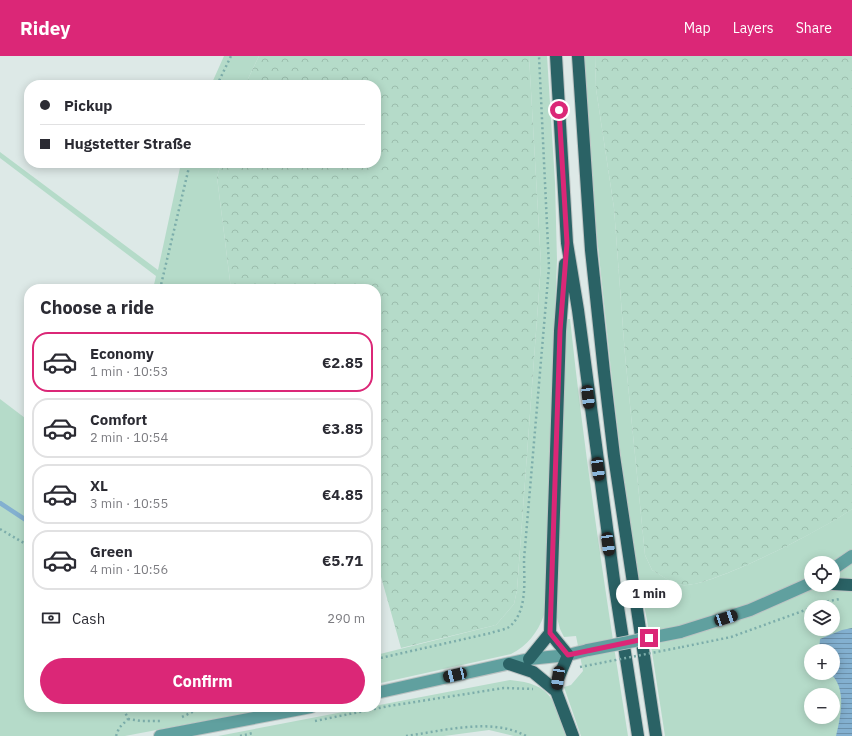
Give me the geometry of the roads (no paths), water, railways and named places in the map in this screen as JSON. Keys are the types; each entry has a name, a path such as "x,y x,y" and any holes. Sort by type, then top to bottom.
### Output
{"highway":[{"path":"556,56 567,243 578,310 615,588 638,736"},
{"path":"578,56 591,250 604,372 614,456 656,736"},
{"path":"529,659 550,633 560,331 567,243"},
{"path":"840,584 852,585"},
{"path":"550,633 579,652 554,684"},
{"path":"509,664 533,672 554,684 573,736"},
{"path":"654,724 661,736"}],"main road":[{"path":"840,564 852,556"},
{"path":"381,692 529,659 579,652 680,632 750,610 804,586"},
{"path":"160,736 285,712"}],"water":[{"path":"852,628 852,736 836,736 840,724 841,711 840,688 836,680 840,680 840,644 820,644 820,639 827,636 840,636 840,631"}],"waterway":[{"path":"0,503 24,519"}]}
